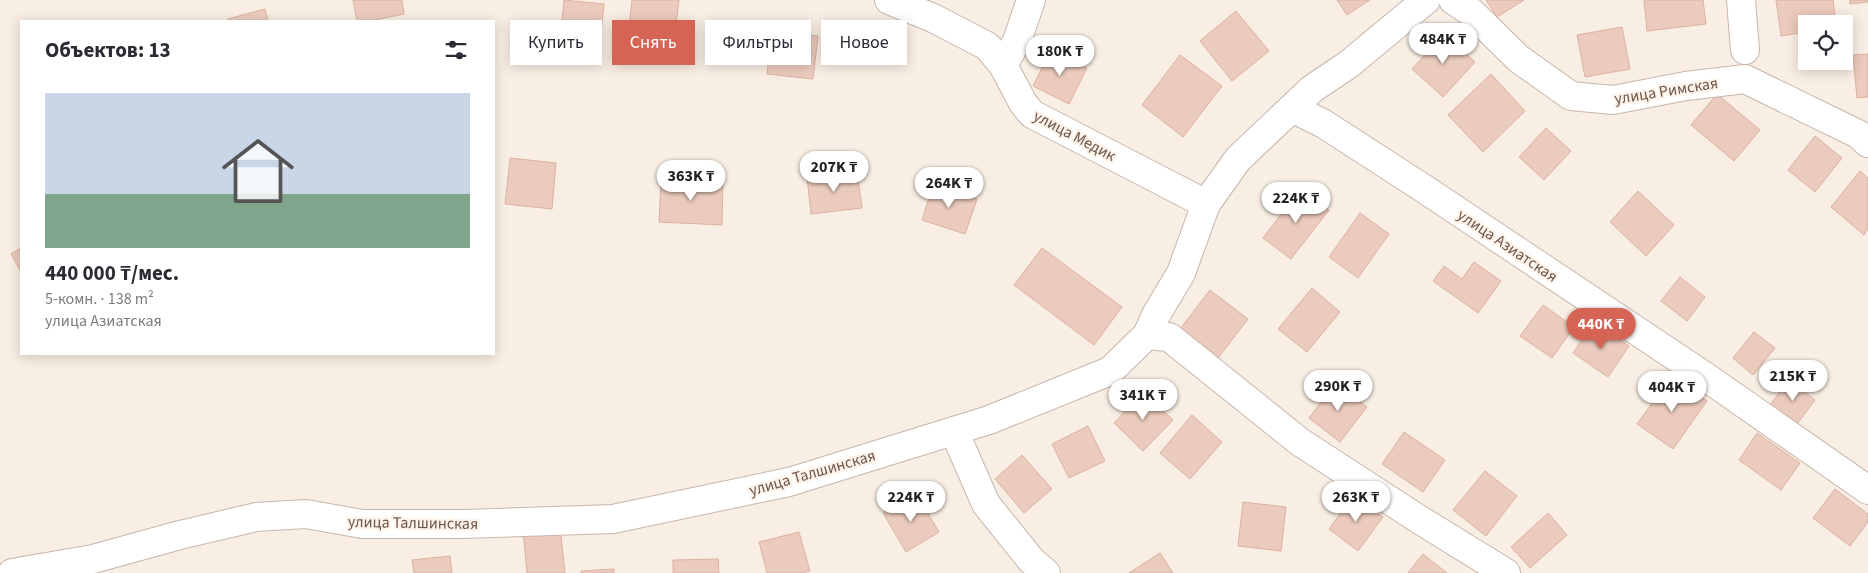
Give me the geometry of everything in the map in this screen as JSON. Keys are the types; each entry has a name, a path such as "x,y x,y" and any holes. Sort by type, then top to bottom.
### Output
{"street":[{"name":"улица Медик","path":"889,0 933,18 987,46 1003,65 1023,103 1032,114 1206,204"},
{"path":"1003,65 1017,41 1031,0"},
{"name":"улица Талшинская","path":"12,573 93,559 180,535 256,517 306,514 362,524 464,524 613,519 789,482 989,420 1110,372 1147,334 1180,274 1206,204 1238,159 1312,89 1349,64 1426,0"},
{"name":"улица Римская","path":"1453,0 1471,12 1519,59 1571,96 1613,100 1686,86 1745,79 1865,136"},
{"path":"1741,0 1745,50"},
{"name":"улица Азиатская","path":"1292,108 1324,124 1442,201 1703,375 1868,490"},
{"path":"1147,334 1170,337 1300,442 1506,573"},
{"path":"954,431 986,504 1031,560 1046,573"}],"building":[{"path":"353,0 402,0 404,14 375,20 357,20"},
{"path":"564,0 604,4 602,24 602,20 562,20"},
{"path":"632,0 679,0 676,20 630,20"},
{"path":"1337,0 1370,0 1347,15"},
{"path":"1486,0 1524,0 1497,17"},
{"path":"1644,0 1703,0 1706,24 1647,31"},
{"path":"1776,0 1833,0 1835,15 1798,15 1798,33 1781,36"},
{"path":"1850,0 1868,0 1868,2 1850,4"},
{"path":"265,9 268,20 228,20"},
{"path":"1236,11 1269,51 1232,81 1200,41"},
{"path":"1622,27 1630,69 1585,77 1577,35"},
{"path":"1444,34 1475,62 1443,97 1412,69"},
{"path":"811,35 818,36 813,79 767,74 768,65 811,65"},
{"path":"1051,50 1087,68 1069,104 1033,86"},
{"path":"1868,54 1868,97 1857,98 1853,55"},
{"path":"1180,55 1222,86 1183,137 1142,105"},
{"path":"1491,74 1525,111 1483,152 1448,115"},
{"path":"1717,94 1760,130 1734,161 1691,125"},
{"path":"1546,128 1571,151 1544,180 1519,157"},
{"path":"1815,136 1842,158 1815,192 1788,170"},
{"path":"510,158 556,163 552,209 505,204"},
{"path":"857,171 862,208 811,214 807,177"},
{"path":"1860,171 1868,178 1868,229 1864,235 1831,207"},
{"path":"661,180 723,182 722,225 659,222"},
{"path":"933,185 977,199 965,234 922,220"},
{"path":"1301,188 1329,210 1291,259 1263,238"},
{"path":"1638,191 1674,225 1646,256 1610,222"},
{"path":"1360,213 1389,234 1358,278 1329,257"},
{"path":"1042,248 1122,307 1094,345 1014,285"},
{"path":"20,249 20,270 11,254"},
{"path":"1474,262 1501,281 1478,313 1433,281 1444,266 1462,279"},
{"path":"1680,277 1705,297 1687,321 1661,301"},
{"path":"1312,288 1340,312 1307,352 1278,329"},
{"path":"1210,290 1248,319 1218,358 1180,329"},
{"path":"1543,305 1574,327 1552,358 1520,336"},
{"path":"1594,322 1629,346 1608,377 1573,353"},
{"path":"1754,332 1775,348 1753,375 1733,358"},
{"path":"1672,376 1707,401 1673,449 1637,424"},
{"path":"1789,380 1815,400 1797,424 1770,405"},
{"path":"1336,383 1367,407 1340,442 1309,418"},
{"path":"1143,392 1173,420 1143,451 1114,423"},
{"path":"1192,415 1222,442 1190,479 1160,453"},
{"path":"1088,426 1105,461 1069,478 1052,444"},
{"path":"1404,432 1445,460 1423,492 1382,464"},
{"path":"1757,433 1800,463 1781,490 1739,460"},
{"path":"1022,455 1052,489 1024,513 995,479"},
{"path":"1485,471 1517,496 1486,536 1453,510"},
{"path":"1835,489 1868,514 1868,522 1850,546 1813,518"},
{"path":"916,493 939,532 906,552 883,513"},
{"path":"1353,496 1383,517 1358,551 1329,529"},
{"path":"1243,502 1286,507 1281,551 1238,546"},
{"path":"1548,513 1567,535 1530,568 1511,547"},
{"path":"560,527 565,573 527,573 523,530"},
{"path":"799,532 810,571 803,573 767,573 759,542"},
{"path":"1160,553 1173,573 1129,573"},
{"path":"1423,554 1447,573 1408,573"},
{"path":"450,556 452,573 414,573 412,560"},
{"path":"718,559 719,573 673,573 673,560"},
{"path":"614,569 614,573 581,573 581,571"}]}
